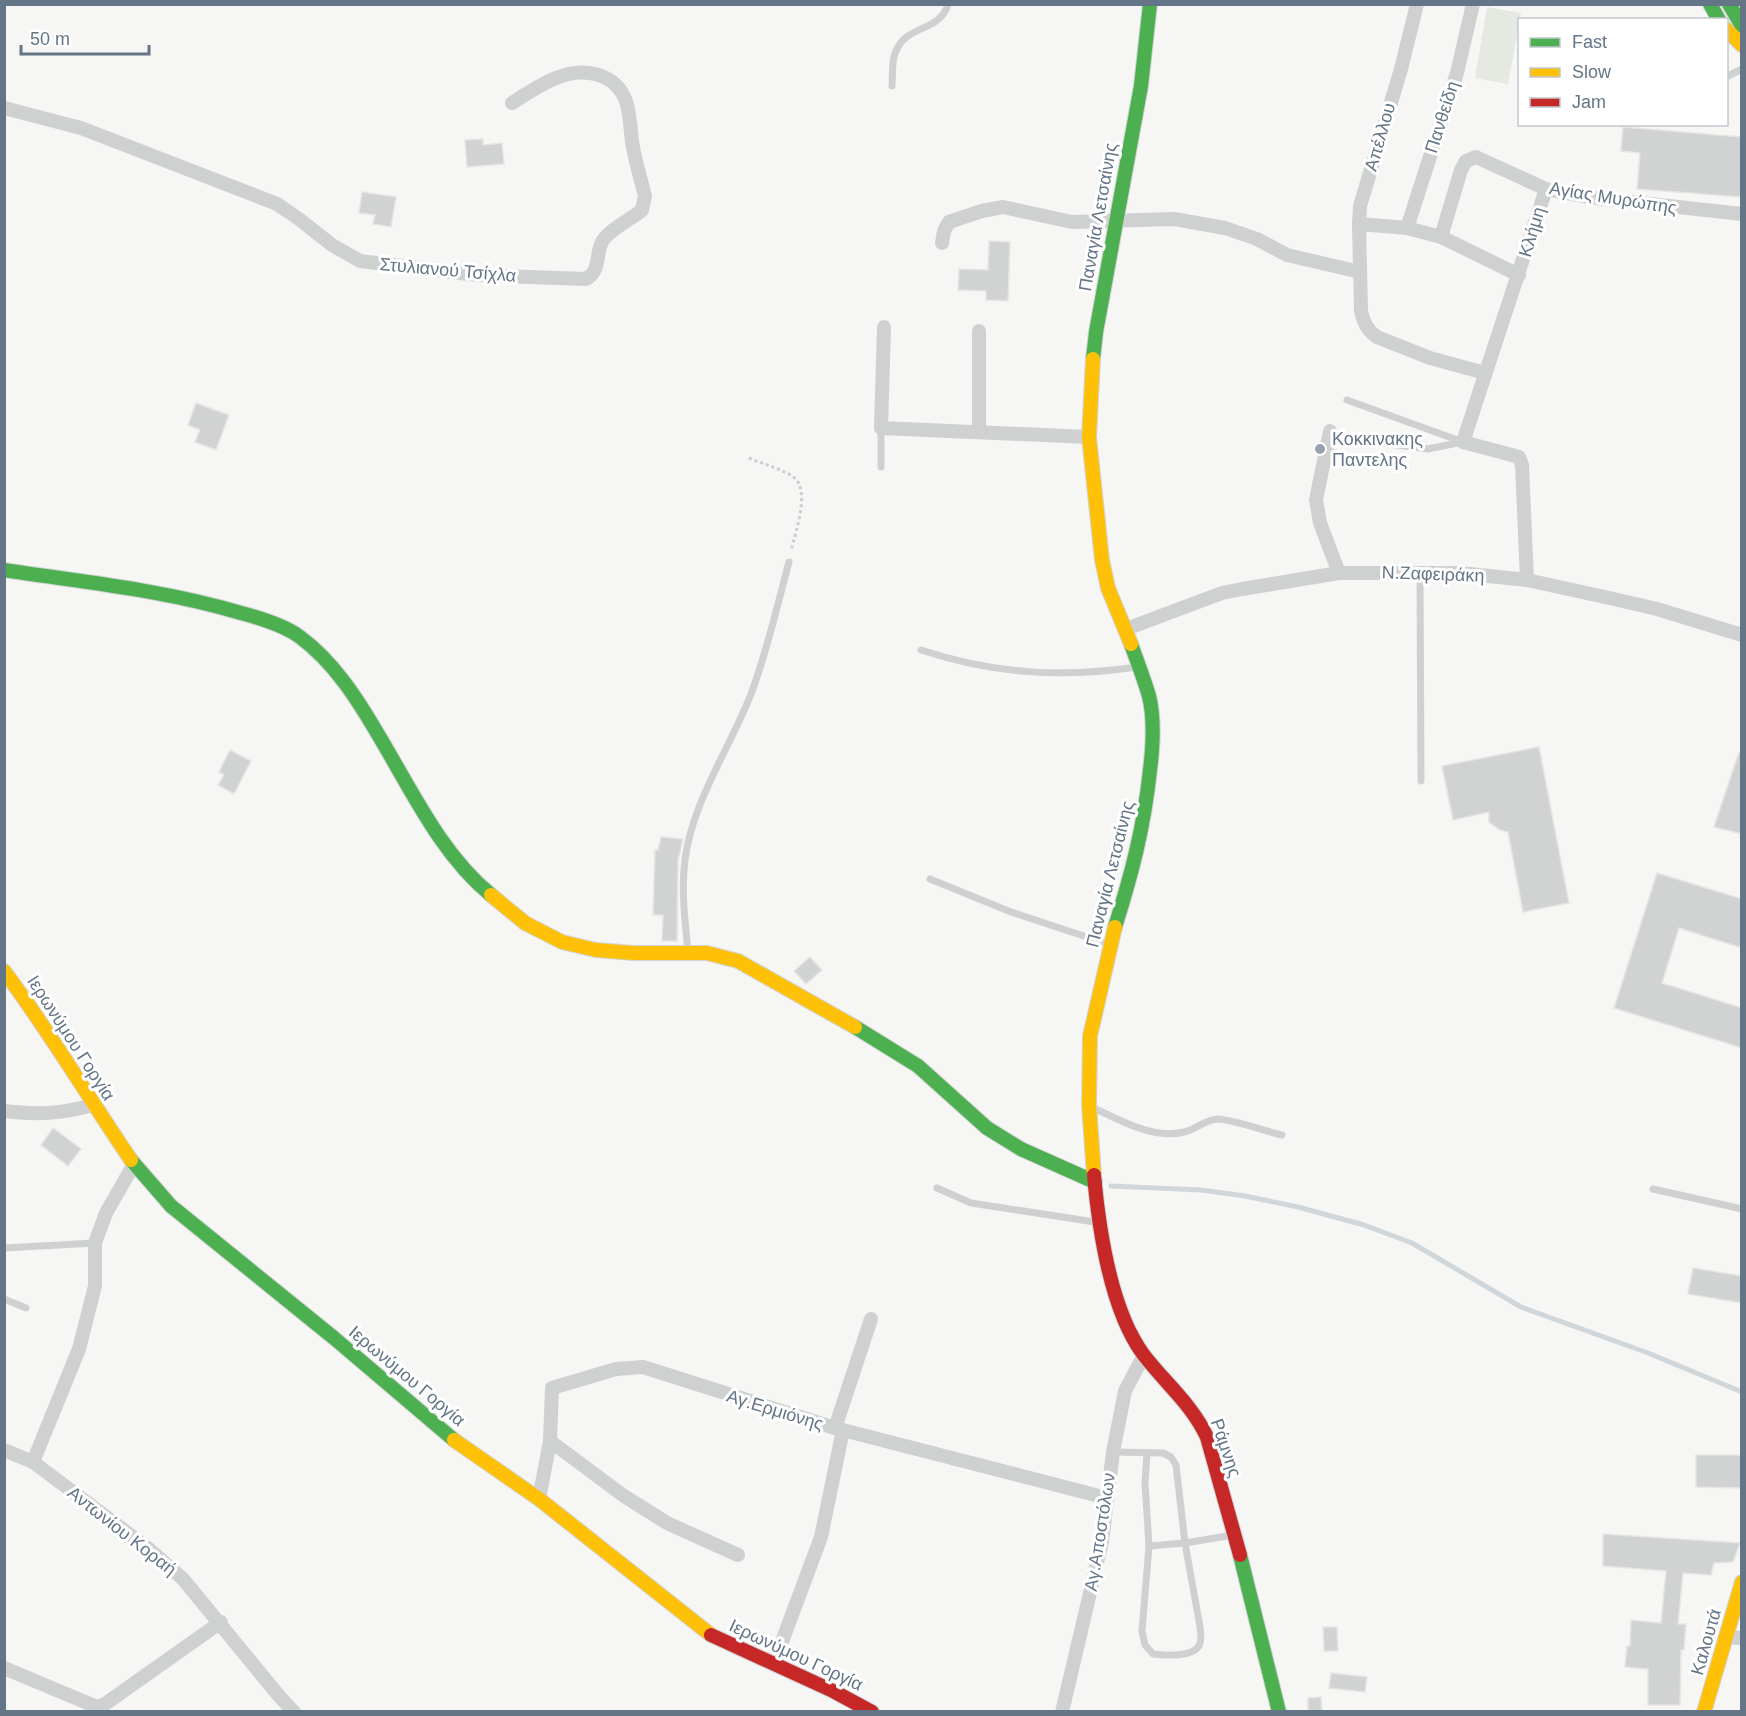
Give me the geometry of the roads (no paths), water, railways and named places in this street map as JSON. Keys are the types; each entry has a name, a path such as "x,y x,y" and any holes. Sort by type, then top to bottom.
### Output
{"street":[{"name":"Παναγία Λετσαίνης","path":"1095,1182 1089,1106 1090,1036 1110,945 1136,858 1151,768 1152,719 1149,696 1140,666 1108,588 1102,560 1089,437 1091,384 1096,332 1141,86 1150,4"},
{"name":"Απέλλου","path":"1417,4 1401,69 1360,206 1363,323 1377,336 1431,358 1485,373"},
{"name":"Πανθείδη","path":"1407,228 1457,73 1473,4"},
{"path":"1710,4 1718,18"},
{"path":"1729,4 1742,26"},
{"path":"1728,31 1742,45"},
{"name":"Στυλιανού Τσίχλα","path":"4,108 81,128 277,204 332,245 360,261 477,275 586,279 593,275 596,269 602,242 607,235 642,210 644,204 645,196 633,146 626,100 608,77 577,74 558,77 512,103"},
{"name":"Αγίας Μυρώπης","path":"1441,237 1461,170 1466,161 1476,157 1546,189 1587,197 1742,214"},
{"name":"Κλήμη","path":"1463,441 1546,189"},
{"path":"942,243 944,231 949,222 1003,207 1072,222 1174,219 1225,228 1257,239 1287,255 1360,272"},
{"path":"1359,224 1407,228 1441,237 1519,274"},
{"path":"884,327 881,428 1089,437"},
{"path":"979,331 979,432"},
{"path":"1330,431 1316,500 1320,523 1339,573"},
{"path":"1463,441 1519,457 1522,465 1527,580"},
{"path":"4,570 202,601 259,618 298,635 314,648 354,694 450,853 474,881 502,906 534,928 572,945 633,953 718,955 738,961 824,1008 918,1066 987,1128 1021,1149 1095,1182"},
{"name":"Ν.Ζαφειράκη","path":"1126,629 1222,594 1339,573 1460,573 1527,580 1657,609 1742,636"},
{"name":"Ιερωνύμου Γοργία","path":"4,971 35,1012 93,1106 134,1164 171,1206 334,1338 454,1440 539,1499 712,1636 847,1696 872,1712"},
{"path":"4,1111 52,1114 93,1106"},
{"path":"33,1462 82,1340 95,1286 95,1243 106,1213 134,1164"},
{"name":"Ράμνης","path":"1095,1182 1098,1223 1120,1310 1131,1335 1144,1355 1184,1398 1200,1422 1214,1458 1279,1712"},
{"path":"774,1663 820,1537 839,1429 871,1319"},
{"name":"Αγ.Αποστόλων","path":"1062,1712 1071,1683 1102,1542 1113,1452 1125,1391 1144,1355"},
{"name":"Αγ.Ερμιόνης","path":"539,1499 550,1441 552,1388 616,1369 643,1368 839,1429 1107,1498"},
{"path":"550,1441 624,1496 667,1523 738,1555"},
{"name":"Αντωνίου Κοραή","path":"4,1450 33,1462 149,1549 183,1579 294,1712"},
{"name":"Καλουτά","path":"1704,1712 1726,1638 1736,1621 1742,1582"},
{"path":"4,1668 94,1709 105,1704 221,1622"},
{"path":"1726,1638 1742,1638"}],"lane":[{"path":"892,86 894,58 898,46 906,38 938,22 948,4"},
{"path":"1728,76 1742,69"},
{"path":"1347,400 1463,441"},
{"path":"881,428 881,467"},
{"path":"1382,444 1428,449 1463,441"},
{"path":"688,954 685,857 701,801 751,693 789,562"},
{"path":"1420,573 1421,781"},
{"path":"921,650 957,662 985,668 1044,673 1107,672 1140,666"},
{"path":"930,879 1011,912 1110,945"},
{"path":"1089,1106 1135,1127 1152,1131 1174,1134 1186,1132 1218,1119 1282,1135"},
{"path":"937,1188 971,1203 1098,1223"},
{"path":"1653,1189 1742,1209"},
{"path":"4,1248 95,1243"},
{"path":"4,1299 26,1308"},
{"path":"1113,1452 1163,1453 1170,1457 1176,1465 1185,1543 1201,1640 1198,1648 1191,1652 1166,1656 1153,1654 1145,1645 1142,1631 1149,1545 1145,1483 1147,1453"},
{"path":"1149,1545 1185,1543 1233,1535"}],"waterway":[{"path":"1111,1186 1201,1190 1245,1196 1298,1207 1364,1225 1412,1243 1521,1307 1648,1353 1742,1392"}],"place":[{"name":"Κοκκινακης Παντελης","path":"1320,449"}]}
